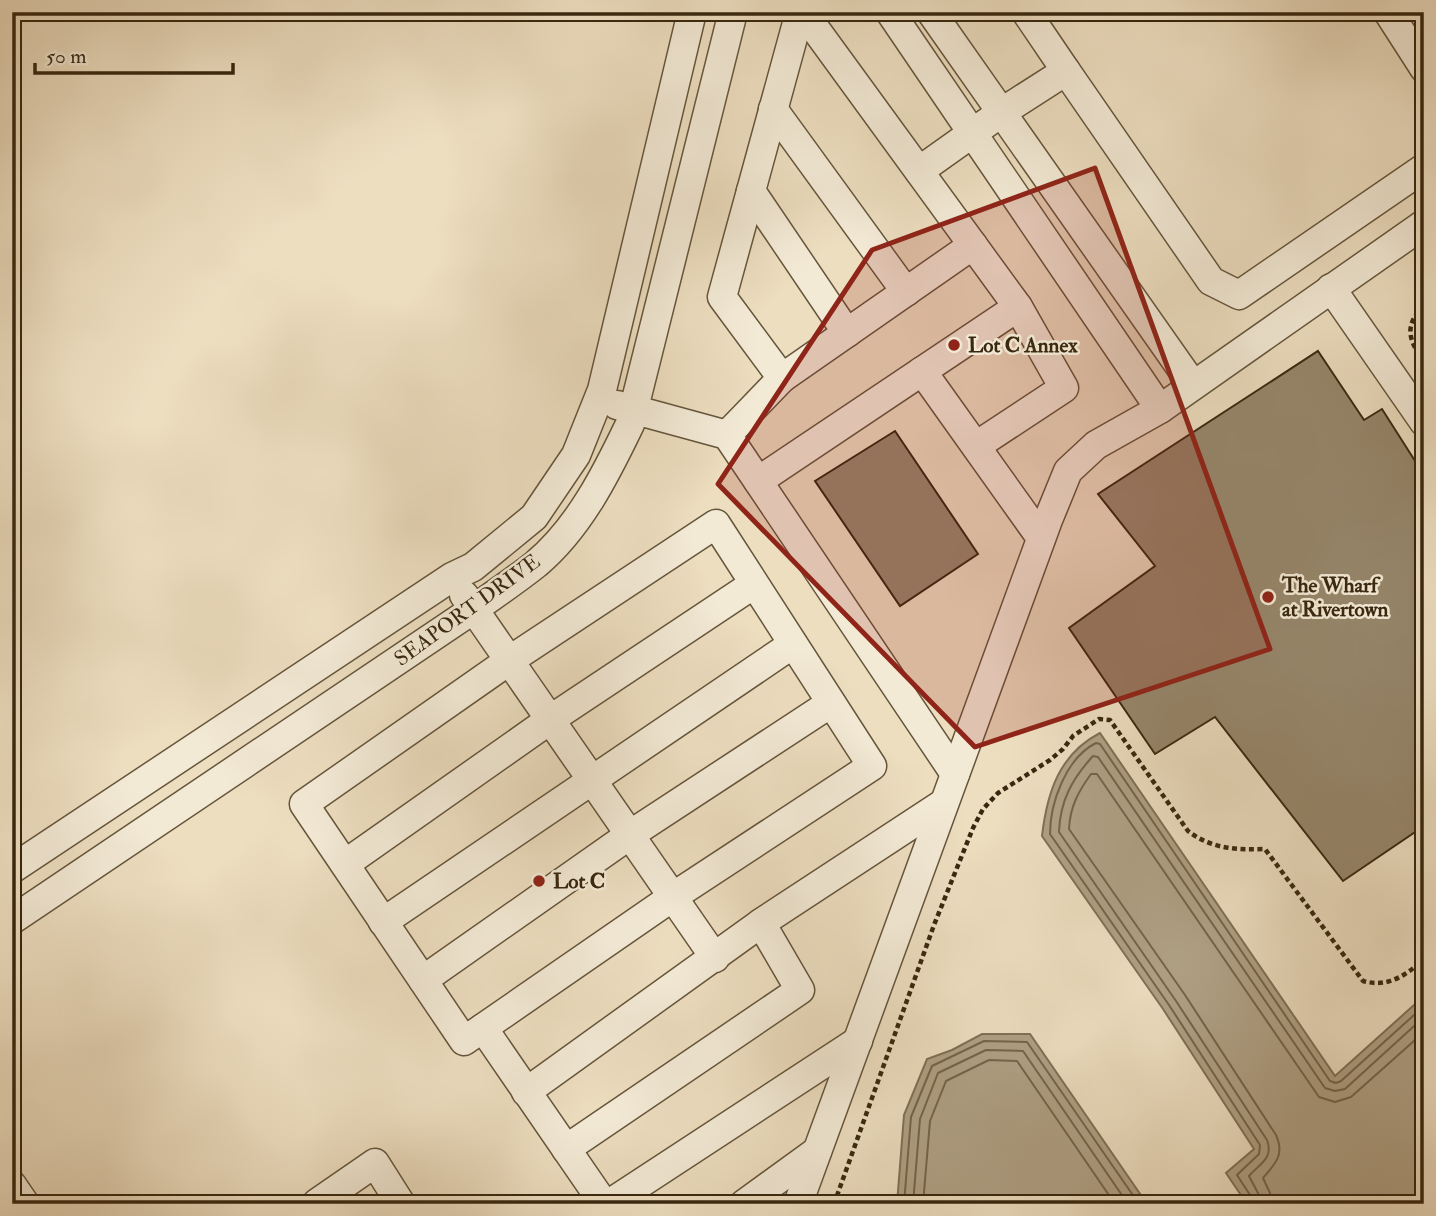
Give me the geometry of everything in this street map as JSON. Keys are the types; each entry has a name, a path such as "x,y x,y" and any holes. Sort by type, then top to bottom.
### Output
{"street":[{"name":"SEAPORT DRIVE","path":"12,869 452,577 473,567 534,517 576,455 599,400 692,12"},
{"name":"SEAPORT DRIVE","path":"12,920 474,609 537,563 570,529 607,472 629,424 733,12"},
{"path":"782,379 722,297 802,12"},
{"path":"802,12 1018,307 1064,388 976,446"},
{"path":"890,12 1160,409"},
{"path":"931,12 1193,385"},
{"path":"1026,12 1211,281 1239,295 1424,168"},
{"path":"1388,12 1424,68"},
{"path":"919,171 1066,71"},
{"path":"773,109 906,292"},
{"path":"751,191 847,333"},
{"path":"798,1204 1041,538 1068,471 1096,445 1160,409 1424,224"},
{"path":"727,435 782,379 973,245"},
{"path":"1332,288 1424,422"},
{"path":"758,481 1018,307"},
{"path":"922,371 1041,538"},
{"path":"599,400 727,435 955,774"},
{"path":"716,524 754,584 872,766 674,896 464,1041 304,804 510,660 716,524"},
{"path":"452,577 715,958"},
{"path":"345,864 551,719 754,584"},
{"path":"383,922 793,644"},
{"path":"423,980 631,834 831,703"},
{"path":"526,1092 761,923 944,803"},
{"path":"566,1149 800,990 761,923"},
{"path":"482,1028 604,1204"},
{"path":"609,1204 858,1041"},
{"path":"744,1204 817,1151"},
{"path":"316,1203 375,1163 401,1204"},
{"path":"12,1185 25,1204"}],"path":[{"path":"1424,305 1415,317 1410,341 1424,362"},
{"path":"834,1204 934,926 983,809 990,799 1050,760 1073,736 1099,719 1110,720 1188,831 1200,841 1221,847 1265,849 1363,981 1377,985 1387,983 1404,975 1424,960"}],"highlighted area":[{"path":"1095,168 1270,649 975,747 718,484 872,250"}],"water":[{"path":"1100,733 1335,1076 1424,996 1424,1204 1247,1204 1226,1173 1254,1149 1163,1009 1042,836 1047,805 1065,763 1074,752"},
{"path":"982,1034 1030,1034 1147,1204 897,1204 904,1115 927,1059 952,1050"}],"building":[{"name":"The Wharf at Rivertown","path":"1318,351 1364,420 1382,409 1424,475 1424,826 1343,881 1215,717 1155,754 1069,628 1155,566 1098,494"},
{"path":"895,431 978,554 900,606 815,481"}],"place":[{"name":"Lot C Annex","path":"954,345"},
{"name":"The Wharf at Rivertown","path":"1268,597"},
{"name":"Lot C","path":"539,881"}]}
